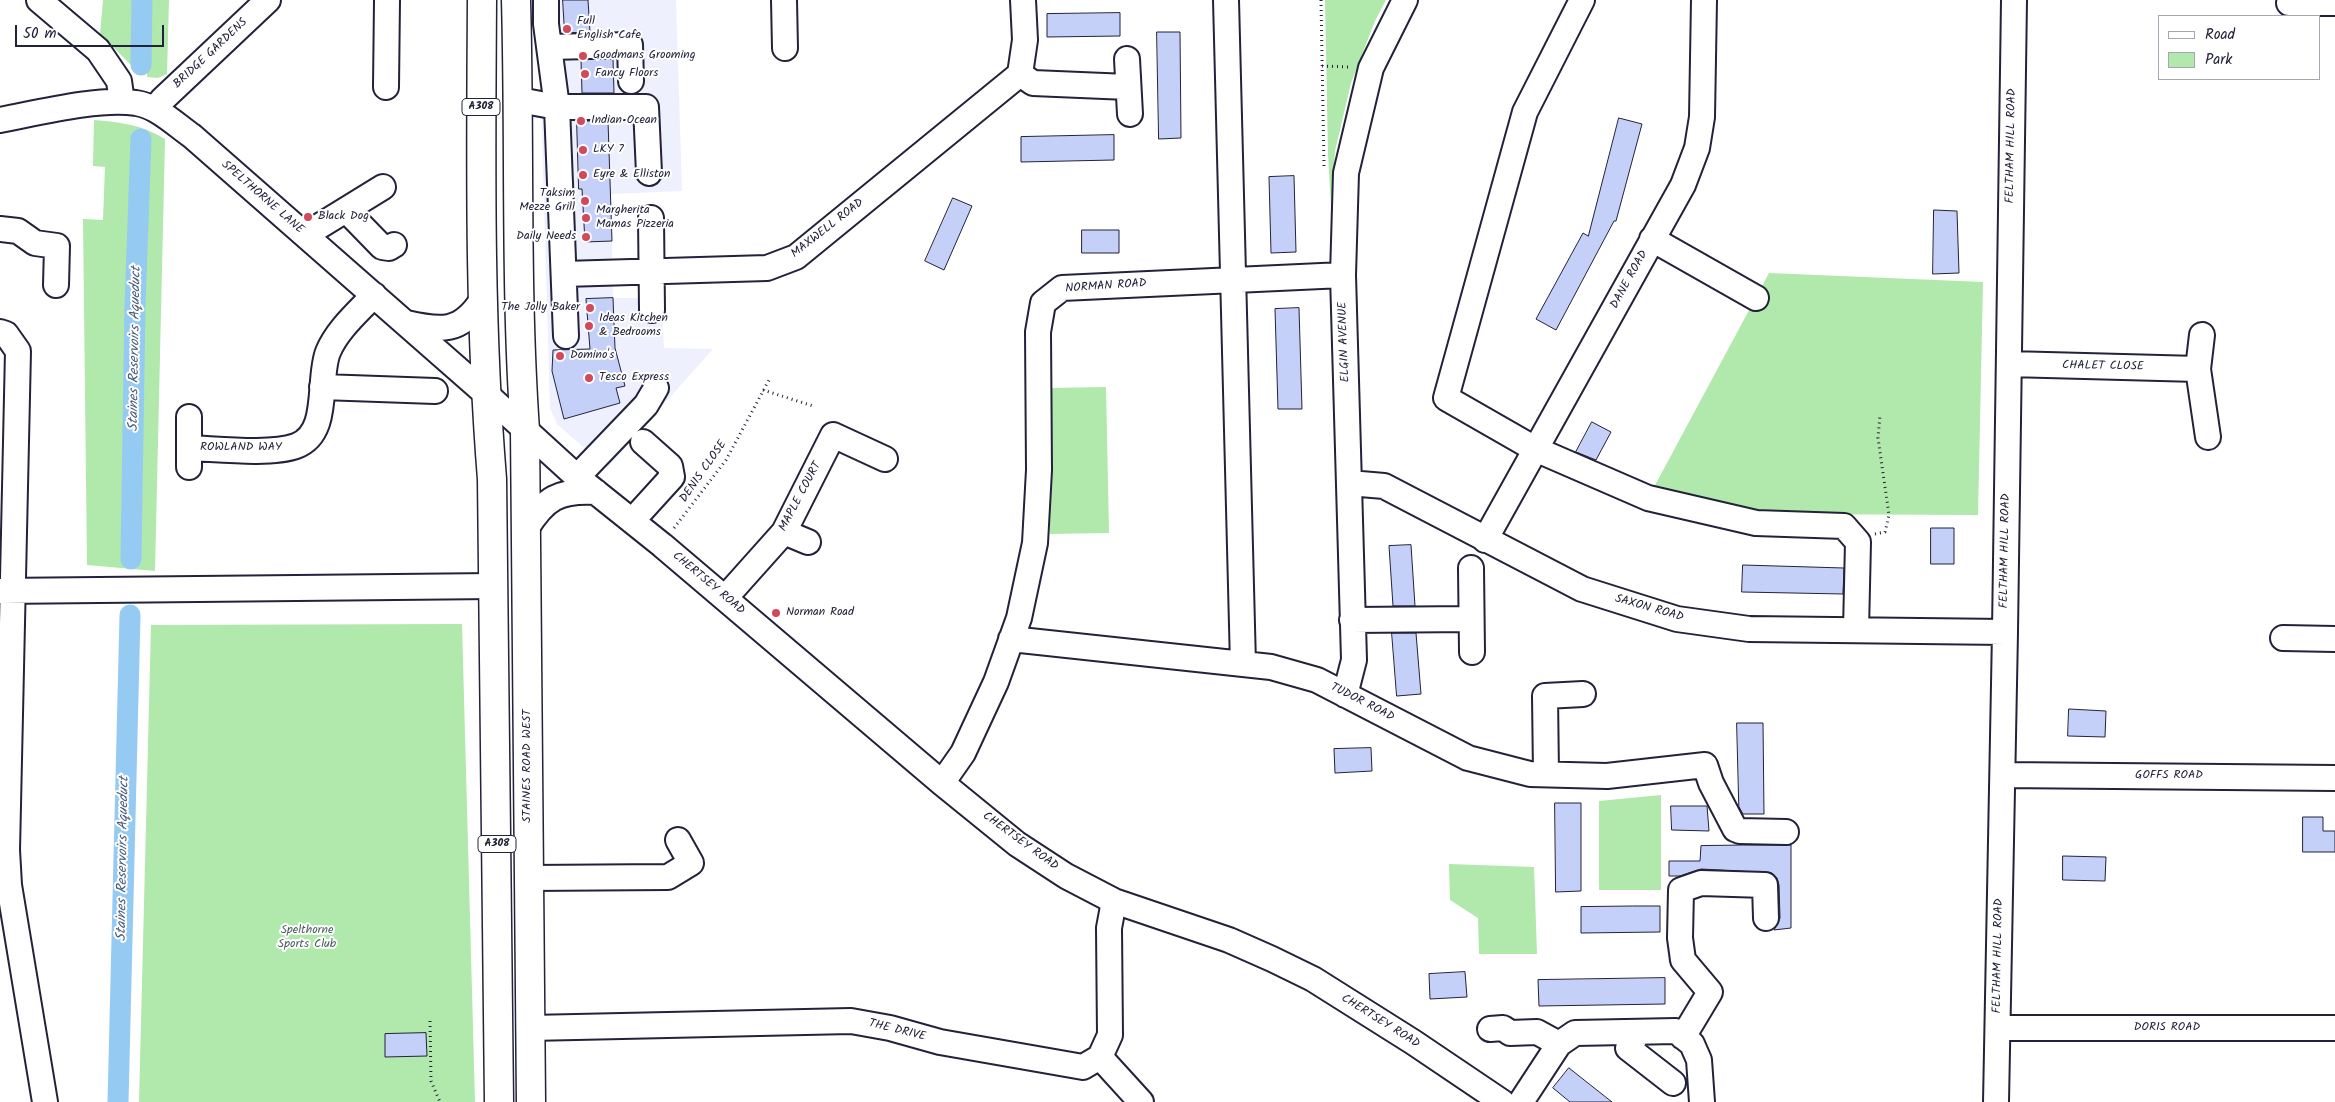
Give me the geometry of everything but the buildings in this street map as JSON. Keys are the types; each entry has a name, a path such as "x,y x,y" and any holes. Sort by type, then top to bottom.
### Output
{"highway":[{"name":"A308","path":"482,0 480,214 485,393 492,479 500,1102"},
{"name":"A308","path":"516,0 519,344 525,430"},
{"path":"485,393 504,373 519,344"},
{"path":"492,479 510,440 525,430"},
{"name":"STAINES ROAD WEST","path":"525,430 532,1102"}],"street":[{"path":"39,0 98,50 119,81 122,102"},
{"name":"BRIDGE GARDENS","path":"154,109 268,0"},
{"path":"386,87 387,0"},
{"path":"546,0 546,24 557,107 566,336"},
{"path":"784,0 785,48"},
{"path":"1023,0 1025,40 1020,74 1032,83 1128,87"},
{"path":"1226,0 1243,664"},
{"name":"ELGIN AVENUE","path":"1345,694 1354,660 1343,275 1346,173 1371,68 1404,0"},
{"path":"1582,0 1526,112 1446,398 1535,449 1648,498 1756,524 1844,526 1858,542 1856,630"},
{"name":"DANE ROAD","path":"1485,540 1683,185 1697,148 1702,117 1704,0"},
{"name":"FELTHAM HILL ROAD","path":"1996,1102 2014,0"},
{"path":"2289,3 2335,3"},
{"path":"550,47 630,44 631,81"},
{"path":"1128,59 1130,114"},
{"name":"MAXWELL ROAD","path":"564,274 767,268 796,257 1020,74"},
{"path":"518,100 557,107 646,106 649,173"},
{"name":"SPELTHORNE LANE","path":"0,120 85,105 122,102 137,102 154,109 192,136 485,393"},
{"path":"305,236 382,186"},
{"path":"346,210 382,247 389,248 394,245"},
{"path":"650,218 652,310"},
{"path":"0,229 18,231 34,243 57,246 56,285"},
{"path":"1652,239 1756,298"},
{"name":"NORMAN ROAD","path":"942,783 963,753 996,682 1019,618 1036,543 1039,470 1038,332 1043,303 1062,288 1343,275"},
{"name":"ROWLAND WAY","path":"189,417 189,458 282,450 299,445 310,436 319,419 323,369 329,352 341,332 374,295"},
{"path":"406,324 427,328 448,327 464,323 473,314 482,300"},
{"path":"0,332 6,334 18,351 7,590 6,850 4,886 45,1102"},
{"path":"2202,335 2198,369 2208,437"},
{"name":"CHALET CLOSE","path":"2009,364 2198,369"},
{"path":"322,387 435,392"},
{"path":"577,477 646,405 656,388"},
{"name":"CHERTSEY ROAD","path":"485,393 577,477 662,545 942,783 1017,844 1066,876 1114,901 1230,940 1305,975 1414,1042 1502,1102"},
{"name":"MAPLE COURT","path":"725,598 784,532 833,435 885,459"},
{"path":"632,521 672,477 670,466 642,442"},
{"name":"SAXON ROAD","path":"1349,483 1384,486 1582,589 1677,619 1749,629 2005,632"},
{"path":"526,529 540,508 564,493 596,492"},
{"path":"784,532 808,542"},
{"path":"1471,568 1472,652"},
{"path":"7,590 494,586"},
{"path":"1352,620 1471,619"},
{"path":"2283,638 2335,639"},
{"name":"TUDOR ROAD","path":"1011,639 1270,667 1317,680 1468,758 1530,774 1607,776 1705,765 1711,783 1735,830 1740,832 1786,832"},
{"path":"1546,774 1545,696 1583,694"},
{"name":"GOFFS ROAD","path":"2002,775 2335,778"},
{"path":"529,878 668,878 691,862 678,840"},
{"path":"1684,1037 1710,992 1683,960 1680,938 1681,890 1701,883 1765,885 1766,918"},
{"path":"1114,901 1109,928 1110,1035 1100,1057 1141,1102"},
{"name":"THE DRIVE","path":"530,1028 852,1021 890,1028 940,1042 1083,1067 1100,1057"},
{"path":"1490,1029 1503,1028 1510,1033 1537,1032 1559,1044"},
{"name":"DORIS ROAD","path":"1998,1028 2335,1028"},
{"path":"1521,1102 1559,1044 1575,1033 1676,1031 1692,1044 1699,1060 1702,1102"},
{"path":"1639,1032 1628,1048 1673,1083"}],"path":[{"path":"1321,0 1324,172"},
{"name":"DENIS CLOSE","path":"662,545 726,460 769,380"},
{"path":"763,390 813,406"},
{"path":"1872,534 1885,532 1889,515 1878,438 1880,415"},
{"path":"430,1021 431,1081 440,1102"}],"shaded area":[{"path":"538,0 676,0 682,191 611,194 613,298 661,298 664,348 713,349 607,468 557,424 550,408"}],"green space":[{"path":"103,0 135,0 132,66 100,34"},
{"path":"150,0 169,0 167,74 158,78 147,77"},
{"path":"1325,0 1386,0 1375,21 1351,83 1335,151 1331,207 1328,154"},
{"path":"94,120 139,127 165,139 155,571 87,565 83,219 103,220 105,167 93,166"},
{"path":"1769,273 1983,282 1978,515 1770,514 1653,489"},
{"path":"1106,387 1109,533 1050,534 1050,388"},
{"name":"Spelthorne Sports Club","path":"462,624 475,1102 139,1102 151,625"},
{"path":"1661,795 1661,890 1599,890 1599,801"},
{"path":"1449,864 1534,867 1537,954 1479,954 1478,918 1450,900"}],"waterway":[{"name":"Staines Reservoirs Aqueduct","path":"141,65 142,0"},
{"name":"Staines Reservoirs Aqueduct","path":"131,559 135,305 141,139"},
{"name":"Staines Reservoirs Aqueduct","path":"118,1102 130,615"}],"place":[{"name":"Full English Cafe","path":"567,29"},
{"name":"Goodmans Grooming","path":"583,56"},
{"name":"Fancy Floors","path":"585,74"},
{"name":"Indian Ocean","path":"581,121"},
{"name":"LKY 7","path":"583,150"},
{"name":"Eyre & Elliston","path":"583,175"},
{"name":"Taksim Mezze Grill","path":"585,201"},
{"name":"Black Dog","path":"308,217"},
{"name":"Margherita Mamas Pizzeria","path":"586,218"},
{"name":"Daily Needs","path":"586,237"},
{"name":"The Jolly Baker","path":"590,308"},
{"name":"Ideas Kitchen & Bedrooms","path":"589,326"},
{"name":"Domino's","path":"560,356"},
{"name":"Tesco Express","path":"589,378"},
{"name":"Norman Road","path":"776,613"}]}
